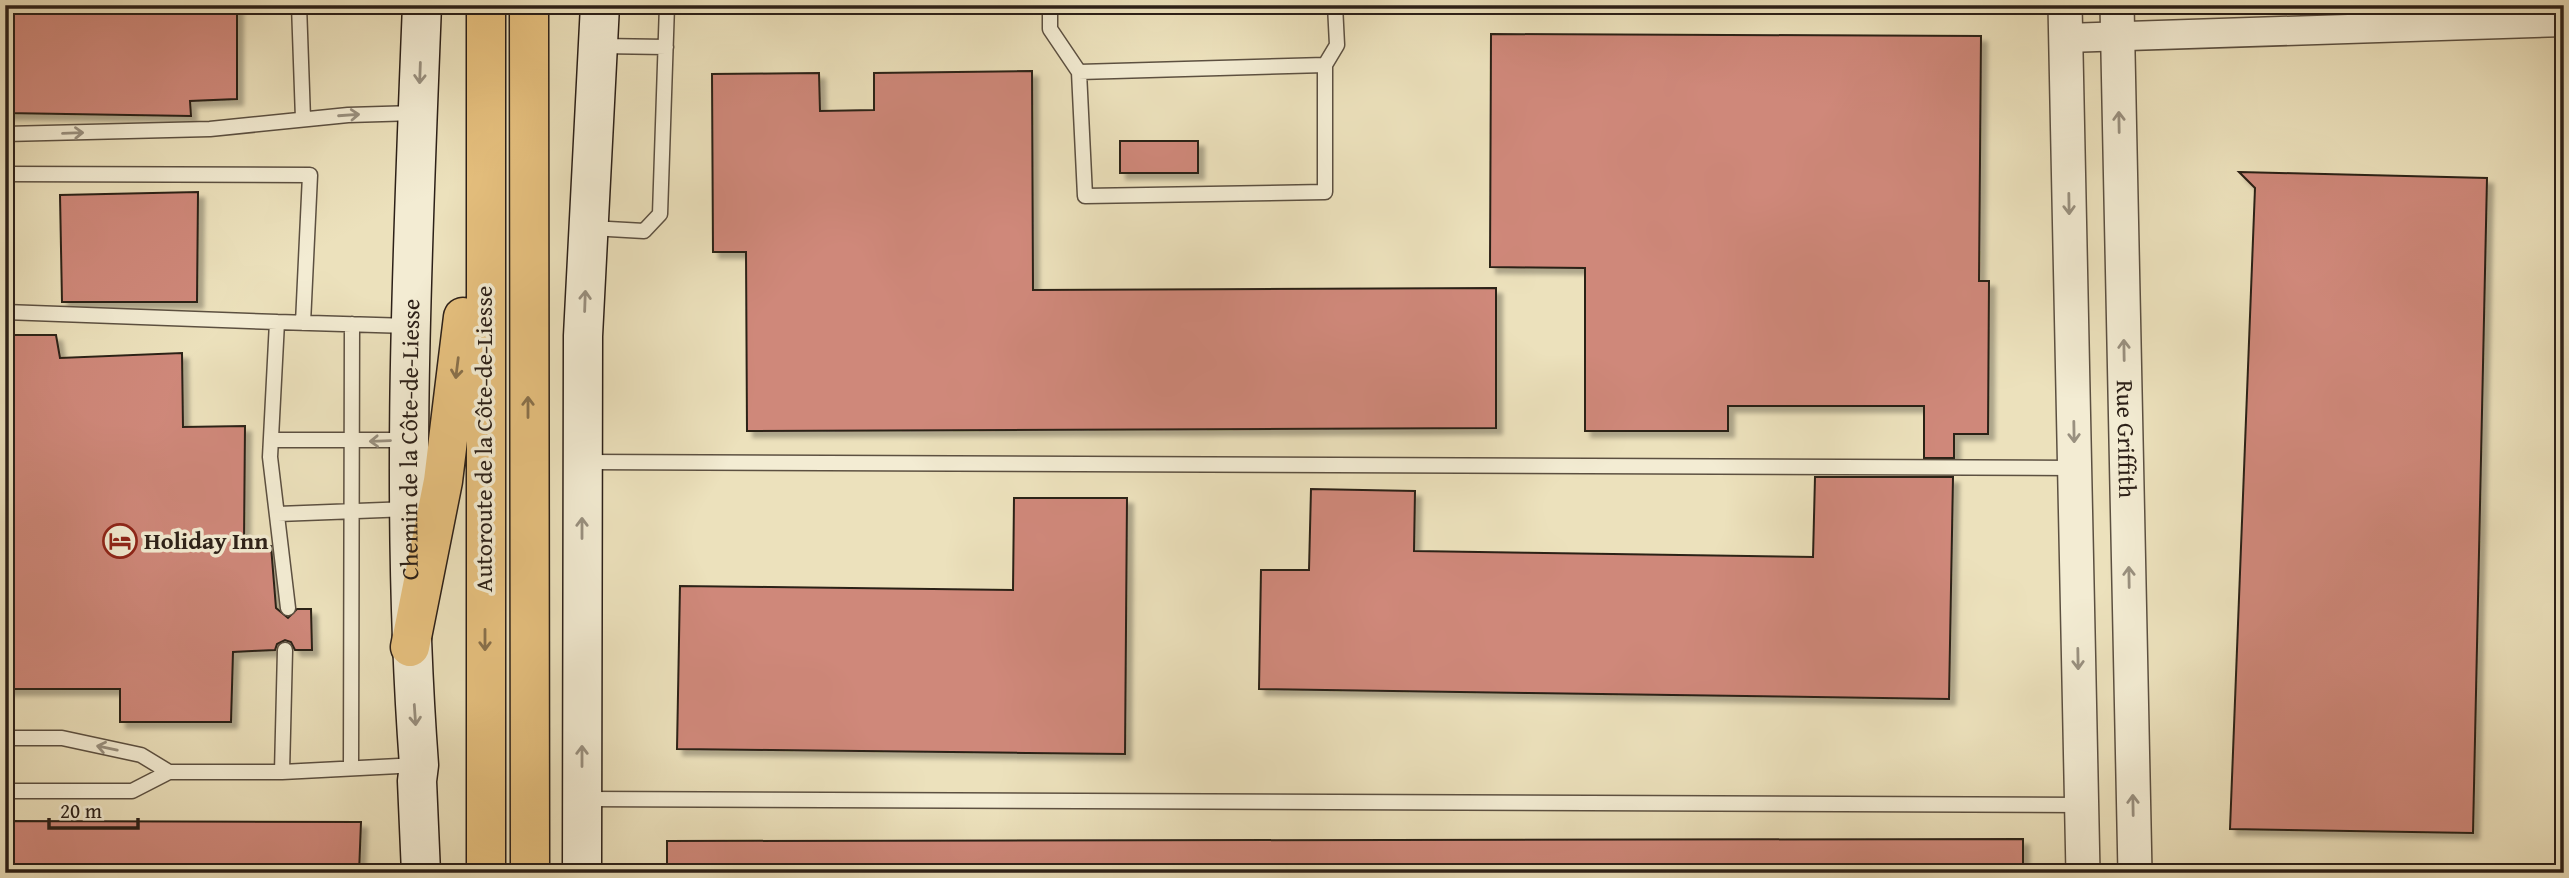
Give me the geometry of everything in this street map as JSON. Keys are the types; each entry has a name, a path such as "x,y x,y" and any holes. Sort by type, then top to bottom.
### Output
{"highway":[{"name":"Autoroute de la Côte-de-Liesse","path":"486,5 486,873"},
{"name":"Autoroute de la Côte-de-Liesse","path":"529,5 530,873"},
{"path":"528,169 547,5"},
{"path":"410,647 443,481 485,130"}],"main road":[{"name":"Chemin de la Côte-de-Liesse","path":"421,873 417,781 419,765 410,647 409,440 410,326 422,5"},
{"path":"582,873 582,461 588,228 600,5"}],"street":[{"path":"2066,5 2083,873"},
{"path":"2066,38 2117,20 2564,22"},
{"name":"Rue Griffith","path":"2117,20 2135,873"}],"lane":[{"path":"299,5 303,119"},
{"path":"588,228 644,231 660,214 667,5"},
{"path":"1050,5 1050,29 1079,72 1086,196 1325,192 1325,65 1337,45 1335,5"},
{"path":"598,46 666,47"},
{"path":"1079,72 1325,65"},
{"path":"5,134 210,128 303,119 418,113"},
{"path":"5,174 310,175 303,323"},
{"path":"5,312 410,326"},
{"path":"277,322 271,440 288,608"},
{"path":"351,767 352,324"},
{"path":"271,440 409,440"},
{"path":"582,461 2075,468"},
{"path":"278,514 410,509"},
{"path":"282,772 285,650"},
{"path":"5,738 62,738 141,755 169,772"},
{"path":"5,791 132,791 169,772 282,772 419,765"},
{"path":"582,799 2081,805"}],"building":[{"path":"5,5 237,5 237,99 190,101 191,116 5,113"},
{"path":"1491,34 1981,36 1979,281 1989,281 1988,434 1954,434 1954,458 1924,458 1924,406 1728,406 1728,431 1585,431 1585,268 1490,267"},
{"path":"1032,71 1033,290 1496,288 1496,428 747,431 746,252 713,252 712,74 819,73 820,111 874,110 874,73"},
{"path":"1120,141 1198,141 1198,173 1120,173"},
{"path":"2239,172 2487,178 2473,833 2230,829 2255,188"},
{"path":"198,192 197,302 62,302 60,195"},
{"path":"5,335 56,335 60,358 182,353 183,427 245,426 244,541 271,546 276,608 288,618 297,609 311,609 312,650 295,650 291,642 285,640 277,644 275,650 233,652 231,722 120,722 120,689 5,689"},
{"path":"1815,477 1953,477 1949,699 1259,689 1261,570 1309,570 1311,489 1415,491 1414,551 1813,557"},
{"path":"1014,498 1127,498 1125,754 677,749 680,586 1013,590"},
{"path":"5,821 361,822 359,873 5,873"},
{"path":"2023,839 2023,873 667,873 667,841"}],"place":[{"name":"Holiday Inn","path":"120,541"}]}
